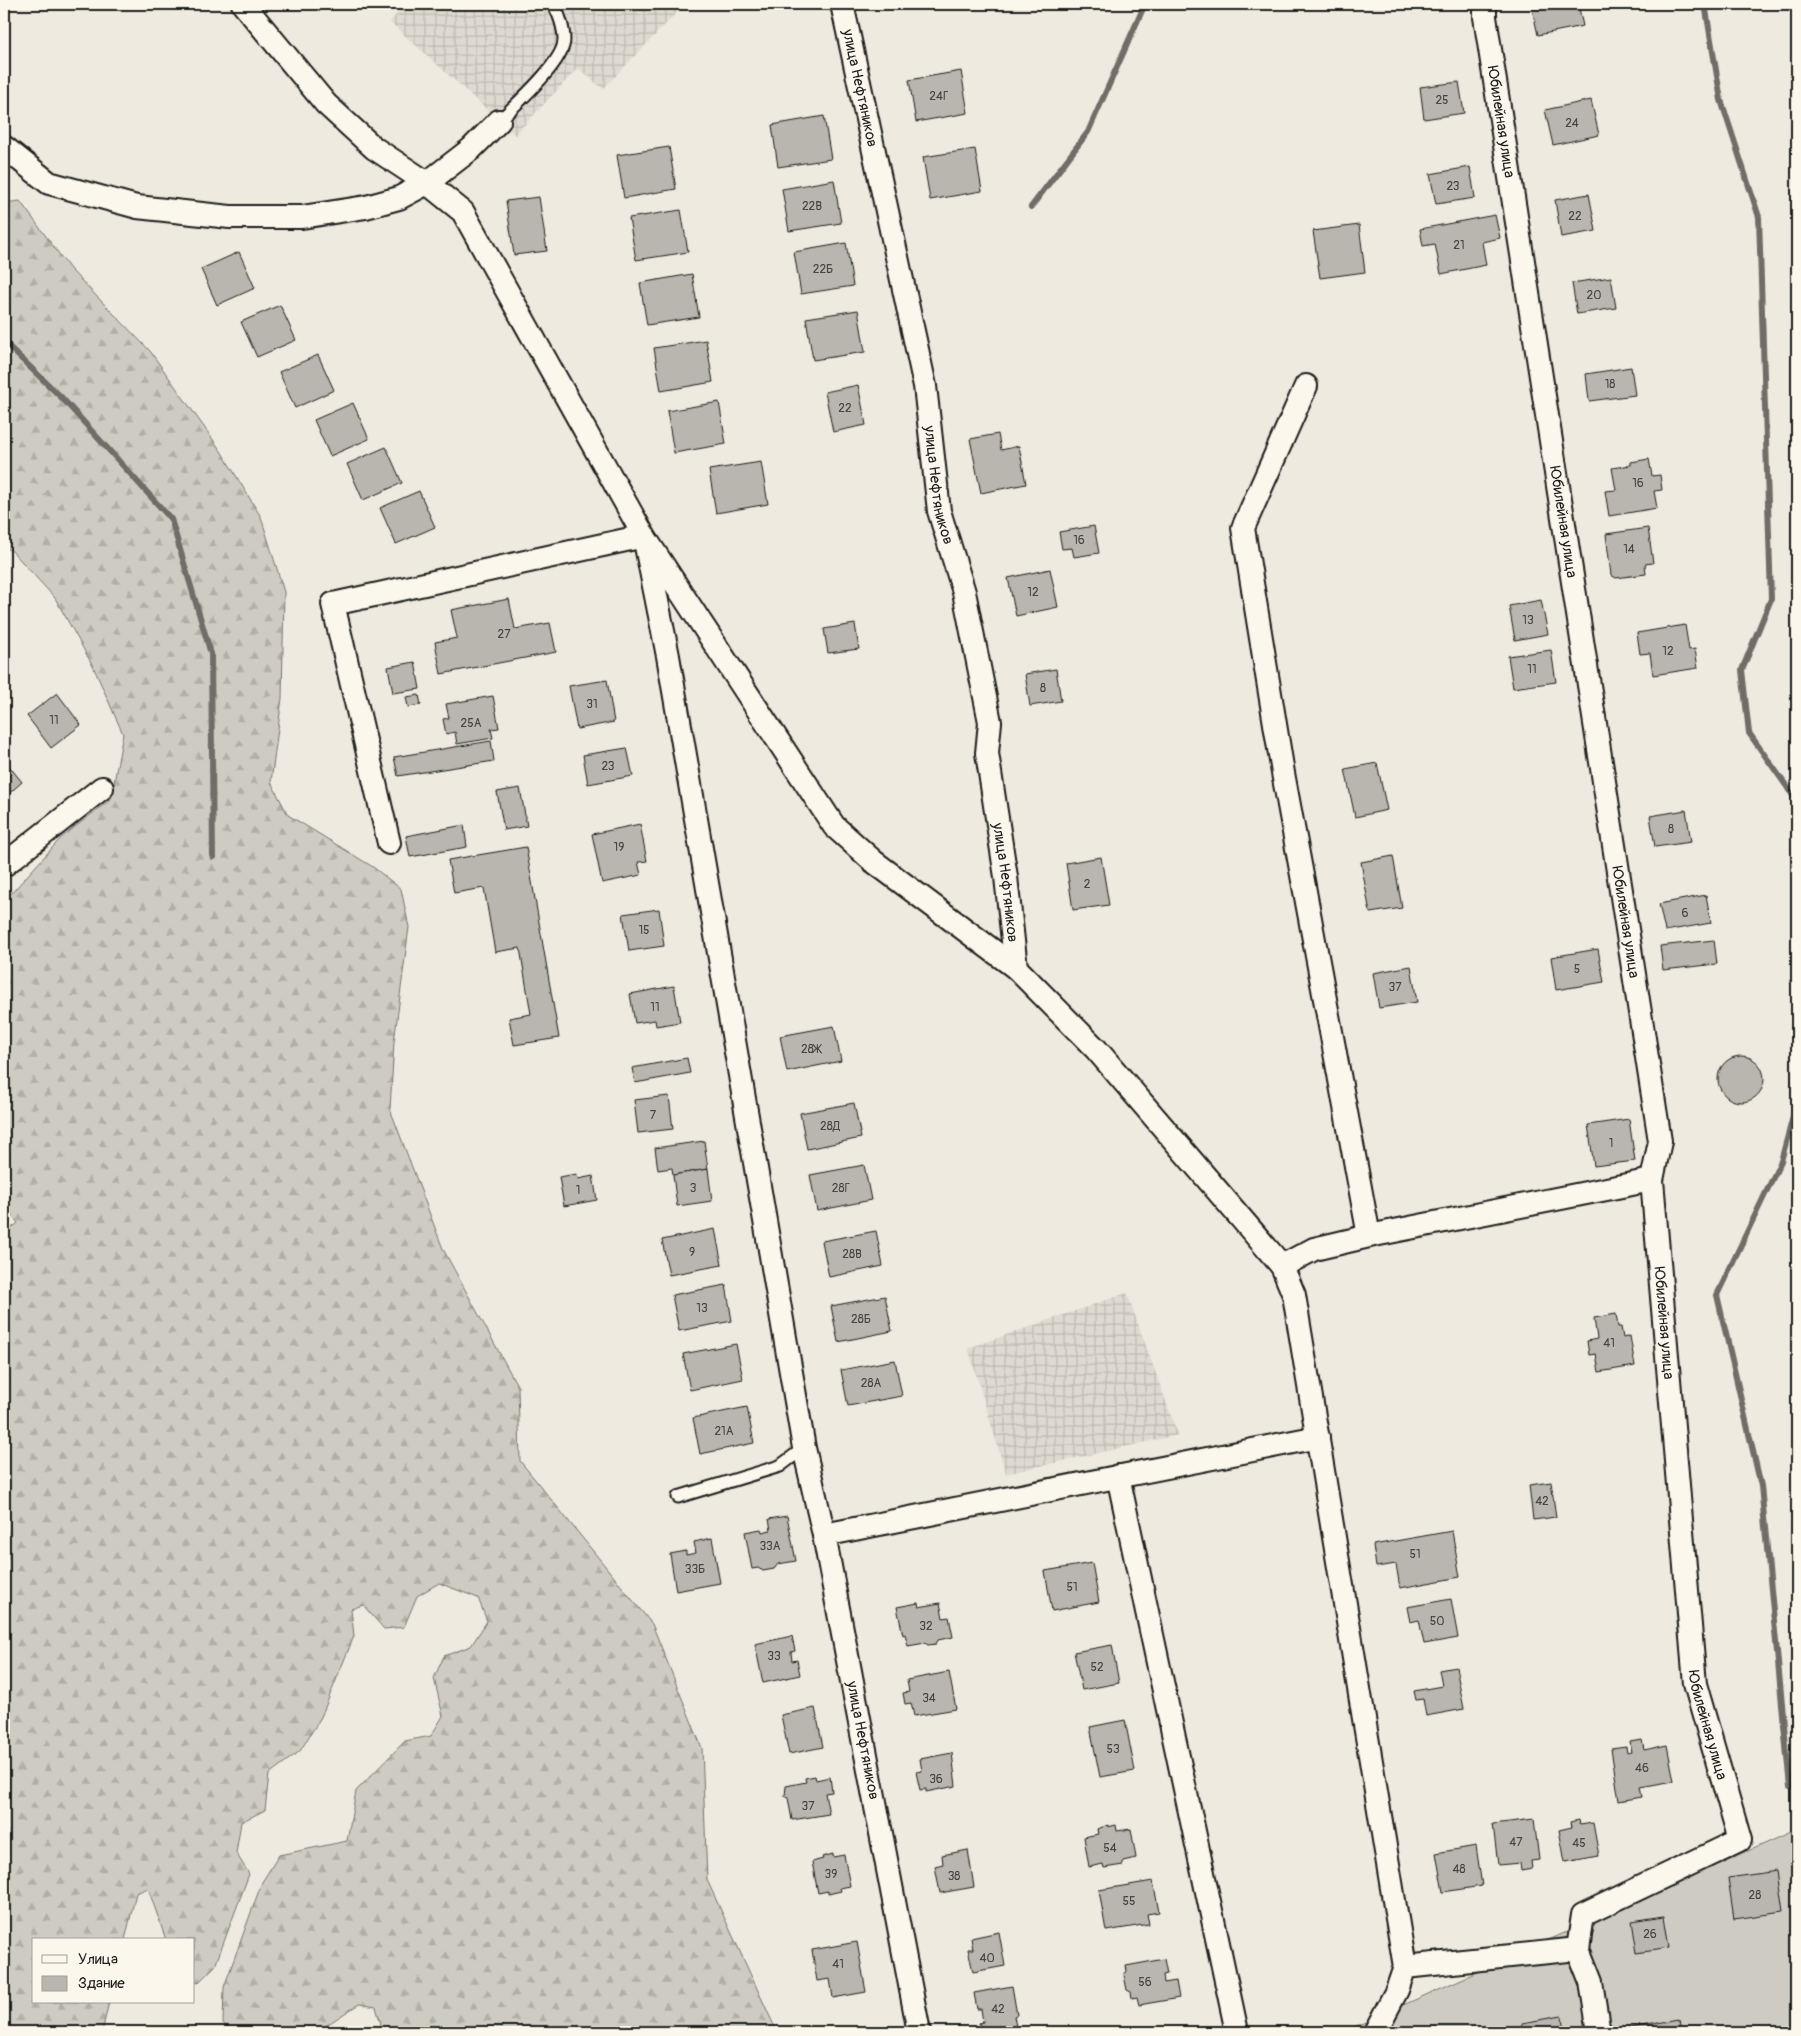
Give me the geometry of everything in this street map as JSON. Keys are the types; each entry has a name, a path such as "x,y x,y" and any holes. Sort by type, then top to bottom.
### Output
{"street":[{"path":"243,4 326,104 374,148 428,183 463,212 644,536 834,826 874,861 1016,968 1096,1049 1282,1266 1294,1295 1405,1967 1397,1990 1375,2032"},
{"name":"улица Нефтяников","path":"842,4 925,386 940,511 964,592 990,722 987,753 1006,877 1016,968"},
{"name":"Юбилейная улица","path":"1485,4 1485,17 1660,1141 1652,1180 1695,1684 1740,1840 1583,1915 1578,1948"},
{"path":"4,147 49,183 137,207 230,217 302,217 366,207 399,198 428,183 472,149 499,121"},
{"path":"1306,386 1243,528 1283,773 1369,1236"},
{"path":"389,843 334,604 644,536"},
{"name":"улица Нефтяников","path":"644,536 669,665 804,1448 824,1535 920,2032"},
{"path":"4,865 102,788"},
{"path":"1282,1266 1314,1249 1369,1236 1652,1180"},
{"path":"824,1535 1318,1437"},
{"path":"1118,1476 1237,2032"},
{"path":"1405,1967 1578,1948 1591,1982 1599,2032"}],"lane":[{"path":"499,121 554,64 564,42 558,12 553,4"},
{"path":"678,1497 780,1466 804,1448"}],"shaded area":[{"path":"405,4 685,4 603,89 578,68 515,135 390,22"},
{"path":"1127,1293 1178,1435 1006,1474 968,1348"}],"green space":[{"path":"20,201 70,269 150,351 221,451 261,517 284,592 282,698 271,782 288,815 373,867 401,889 409,927 394,1042 390,1109 443,1249 518,1387 520,1461 652,1624 702,1748 707,1880 777,2032 374,2032 381,2024 376,2007 359,2004 316,2032 233,2032 223,2023 224,1987 262,1882 279,1855 347,1841 356,1791 405,1741 431,1736 443,1716 434,1678 444,1656 471,1646 487,1621 478,1598 439,1583 417,1596 404,1627 384,1629 363,1605 351,1609 354,1636 321,1717 300,1751 269,1774 265,1810 241,1822 236,1853 249,1874 215,1966 198,1983 195,1982 195,1938 165,1938 148,1888 136,1893 125,1938 32,1938 32,2004 109,2004 102,2032 4,2032 4,1234 18,1223 4,1205 4,907 9,896 61,838 111,799 123,734 93,666 55,598 12,551 4,547 5,203"},
{"path":"1797,1829 1797,2032 1343,2032"}],"building":[{"path":"1531,4 1578,4 1583,26 1538,35"},
{"path":"961,71 968,113 916,122 909,80"},
{"path":"1459,82 1464,113 1424,119 1420,87"},
{"path":"1591,100 1599,135 1553,145 1545,110"},
{"path":"824,116 831,159 778,167 772,125"},
{"path":"669,147 676,189 624,198 617,155"},
{"path":"975,149 982,191 930,200 923,157"},
{"path":"1470,167 1475,198 1436,204 1430,174"},
{"path":"834,180 841,223 789,231 782,189"},
{"path":"1589,194 1596,231 1561,237 1555,200"},
{"path":"539,197 547,251 514,255 506,201"},
{"path":"681,210 688,252 636,260 629,218"},
{"path":"1495,215 1500,238 1482,242 1486,265 1441,274 1435,244 1423,246 1420,229"},
{"path":"1359,225 1365,272 1320,278 1313,231"},
{"path":"846,243 853,286 801,294 794,252"},
{"path":"239,252 255,288 217,305 201,269"},
{"path":"692,274 699,317 647,325 640,283"},
{"path":"1611,277 1616,308 1577,314 1572,283"},
{"path":"280,305 296,340 257,357 241,322"},
{"path":"858,310 865,352 813,360 806,318"},
{"path":"706,340 713,382 661,391 654,348"},
{"path":"318,355 334,390 295,408 279,372"},
{"path":"1631,367 1635,395 1589,401 1586,374"},
{"path":"858,385 866,425 833,432 825,392"},
{"path":"719,402 726,444 674,453 667,411"},
{"path":"353,403 369,439 330,456 314,420"},
{"path":"998,434 1001,450 1019,446 1026,484 981,493 970,439"},
{"path":"386,447 402,483 363,500 347,464"},
{"path":"1649,459 1652,476 1660,475 1662,490 1654,491 1657,508 1609,516 1605,491 1616,490 1612,468 1631,465 1631,462"},
{"path":"761,462 768,504 716,513 709,470"},
{"path":"419,491 435,527 396,544 380,508"},
{"path":"1094,526 1099,553 1074,557 1072,548 1062,549 1059,532"},
{"path":"1648,528 1653,563 1645,564 1646,574 1616,578 1611,575 1606,534"},
{"path":"1050,569 1058,607 1016,616 1008,578"},
{"path":"509,599 515,629 550,623 556,652 441,674 435,642 457,638 451,610"},
{"path":"1541,600 1548,634 1515,640 1509,606"},
{"path":"855,624 859,649 828,653 824,629"},
{"path":"1685,625 1689,650 1695,649 1698,668 1653,675 1650,653 1640,654 1637,633"},
{"path":"1551,650 1556,682 1513,688 1508,656"},
{"path":"415,662 420,689 393,693 388,667"},
{"path":"1056,669 1061,701 1030,706 1025,674"},
{"path":"607,680 614,722 577,729 569,686"},
{"path":"57,693 81,725 51,748 27,716"},
{"path":"419,695 421,705 408,707 406,697"},
{"path":"493,696 499,728 491,729 493,738 457,744 455,732 446,734 443,719 449,718 446,704"},
{"path":"491,741 494,761 398,776 394,757"},
{"path":"627,748 633,776 588,784 583,755"},
{"path":"4,760 22,782 4,798"},
{"path":"1377,763 1387,810 1355,817 1345,769"},
{"path":"520,788 527,826 504,830 497,792"},
{"path":"1686,810 1691,842 1655,847 1650,816"},
{"path":"640,824 647,861 638,862 641,875 602,883 592,834"},
{"path":"464,825 467,847 410,857 406,836"},
{"path":"526,847 559,1038 514,1045 509,1018 531,1014 520,948 495,952 484,888 454,893 448,860"},
{"path":"1393,856 1402,908 1370,913 1361,862"},
{"path":"1101,857 1109,905 1073,910 1066,863"},
{"path":"1706,895 1711,923 1665,931 1659,904"},
{"path":"659,909 664,946 629,951 623,914"},
{"path":"1714,940 1717,964 1663,970 1660,946"},
{"path":"1598,949 1604,982 1556,990 1551,957"},
{"path":"1411,966 1417,1002 1379,1008 1373,973"},
{"path":"674,986 680,1022 656,1026 655,1020 635,1023 630,994"},
{"path":"834,1026 841,1061 787,1072 780,1036"},
{"path":"1741,1056 1754,1060 1760,1066 1764,1079 1760,1092 1754,1098 1741,1102 1728,1098 1722,1092 1718,1079 1722,1066 1728,1060"},
{"path":"687,1058 690,1073 635,1083 632,1068"},
{"path":"669,1096 673,1129 638,1133 634,1100"},
{"path":"854,1103 861,1138 807,1149 800,1113"},
{"path":"1629,1119 1635,1161 1594,1166 1588,1125"},
{"path":"704,1141 708,1169 673,1175 672,1168 658,1170 655,1148"},
{"path":"864,1165 871,1200 817,1211 810,1175"},
{"path":"708,1169 712,1201 677,1206 673,1175"},
{"path":"577,1174 578,1179 593,1176 597,1200 564,1206 559,1177"},
{"path":"715,1229 722,1265 669,1275 662,1240"},
{"path":"876,1231 883,1266 829,1277 822,1241"},
{"path":"726,1285 732,1321 679,1331 672,1295"},
{"path":"885,1296 892,1331 838,1342 831,1306"},
{"path":"1616,1314 1618,1327 1621,1327 1623,1338 1630,1336 1635,1366 1599,1372 1596,1354 1589,1355 1587,1341 1597,1339 1594,1318"},
{"path":"736,1344 743,1379 690,1390 683,1354"},
{"path":"895,1360 902,1396 848,1406 841,1370"},
{"path":"747,1407 754,1443 700,1454 693,1418"},
{"path":"1551,1482 1556,1517 1533,1520 1529,1485"},
{"path":"787,1516 796,1561 778,1564 774,1569 763,1571 758,1568 752,1569 745,1532 761,1529 762,1532 771,1530 769,1519"},
{"path":"1452,1531 1460,1577 1400,1588 1396,1564 1376,1567 1373,1545"},
{"path":"712,1538 720,1583 676,1591 670,1554 686,1551 686,1555 696,1553 694,1542"},
{"path":"1092,1563 1099,1602 1052,1611 1045,1571"},
{"path":"1451,1599 1458,1638 1424,1644 1419,1620 1410,1622 1407,1607"},
{"path":"918,1603 919,1607 940,1603 943,1618 949,1617 953,1637 938,1640 936,1644 928,1645 925,1643 908,1646 905,1634 903,1635 897,1607"},
{"path":"792,1636 795,1651 791,1652 792,1661 797,1660 800,1675 763,1683 755,1644"},
{"path":"1112,1645 1119,1683 1082,1690 1074,1652"},
{"path":"1456,1667 1464,1709 1426,1716 1423,1699 1416,1700 1414,1691 1442,1686 1439,1670"},
{"path":"949,1672 956,1709 914,1716 911,1703 905,1704 903,1693 909,1692 907,1680"},
{"path":"815,1708 823,1747 789,1754 781,1715"},
{"path":"1125,1720 1135,1771 1100,1777 1090,1727"},
{"path":"1642,1740 1644,1750 1667,1745 1674,1781 1640,1787 1642,1797 1619,1801 1611,1749 1626,1747 1627,1753 1632,1752 1630,1742"},
{"path":"952,1753 956,1786 926,1792 926,1789 920,1790 916,1772 922,1771 920,1759"},
{"path":"815,1776 816,1780 830,1777 832,1792 825,1793 829,1814 792,1820 788,1798 785,1796 786,1786 806,1782 805,1778"},
{"path":"1534,1819 1539,1860 1531,1861 1532,1869 1521,1871 1520,1863 1498,1865 1493,1824"},
{"path":"1579,1820 1580,1825 1593,1823 1599,1856 1565,1862 1559,1830 1572,1827 1571,1822"},
{"path":"1108,1825 1108,1827 1116,1825 1117,1831 1131,1829 1136,1858 1123,1861 1123,1865 1104,1868 1103,1864 1089,1867 1084,1837 1098,1834 1097,1829"},
{"path":"1476,1846 1482,1886 1443,1892 1436,1853"},
{"path":"968,1850 974,1887 940,1893 935,1866 943,1864 942,1855"},
{"path":"833,1854 833,1857 844,1855 850,1886 840,1888 841,1891 828,1894 828,1891 818,1893 812,1862"},
{"path":"1777,1871 1783,1912 1734,1919 1728,1878"},
{"path":"1153,1881 1159,1912 1147,1914 1149,1924 1106,1931 1099,1890"},
{"path":"1664,1916 1669,1948 1637,1953 1632,1921"},
{"path":"999,1932 1005,1966 973,1972 968,1949 973,1949 971,1938"},
{"path":"857,1942 866,1992 833,1998 830,1979 817,1981 812,1950"},
{"path":"1164,1959 1167,1974 1163,1975 1164,1983 1176,1981 1179,1998 1139,2005 1137,1997 1132,1998 1131,1992 1127,1990 1124,1975 1127,1971 1126,1966"},
{"path":"1012,1986 1017,2015 1014,2016 1017,2032 981,2032 979,2023 983,2022 981,2009 977,2009 974,1993"},
{"path":"1562,2016 1564,2032 1524,2032 1522,2023"},
{"path":"1679,2019 1681,2032 1626,2032 1626,2029"}],"waterway":[{"path":"1031,207 1088,132 1145,4"},
{"path":"1705,4 1721,100 1759,217 1771,599 1742,670 1749,733 1797,801"},
{"path":"4,342 62,398 171,519 211,654 213,857"},
{"path":"1790,1787 1761,1486 1717,1295 1781,1161 1797,1102"}]}
